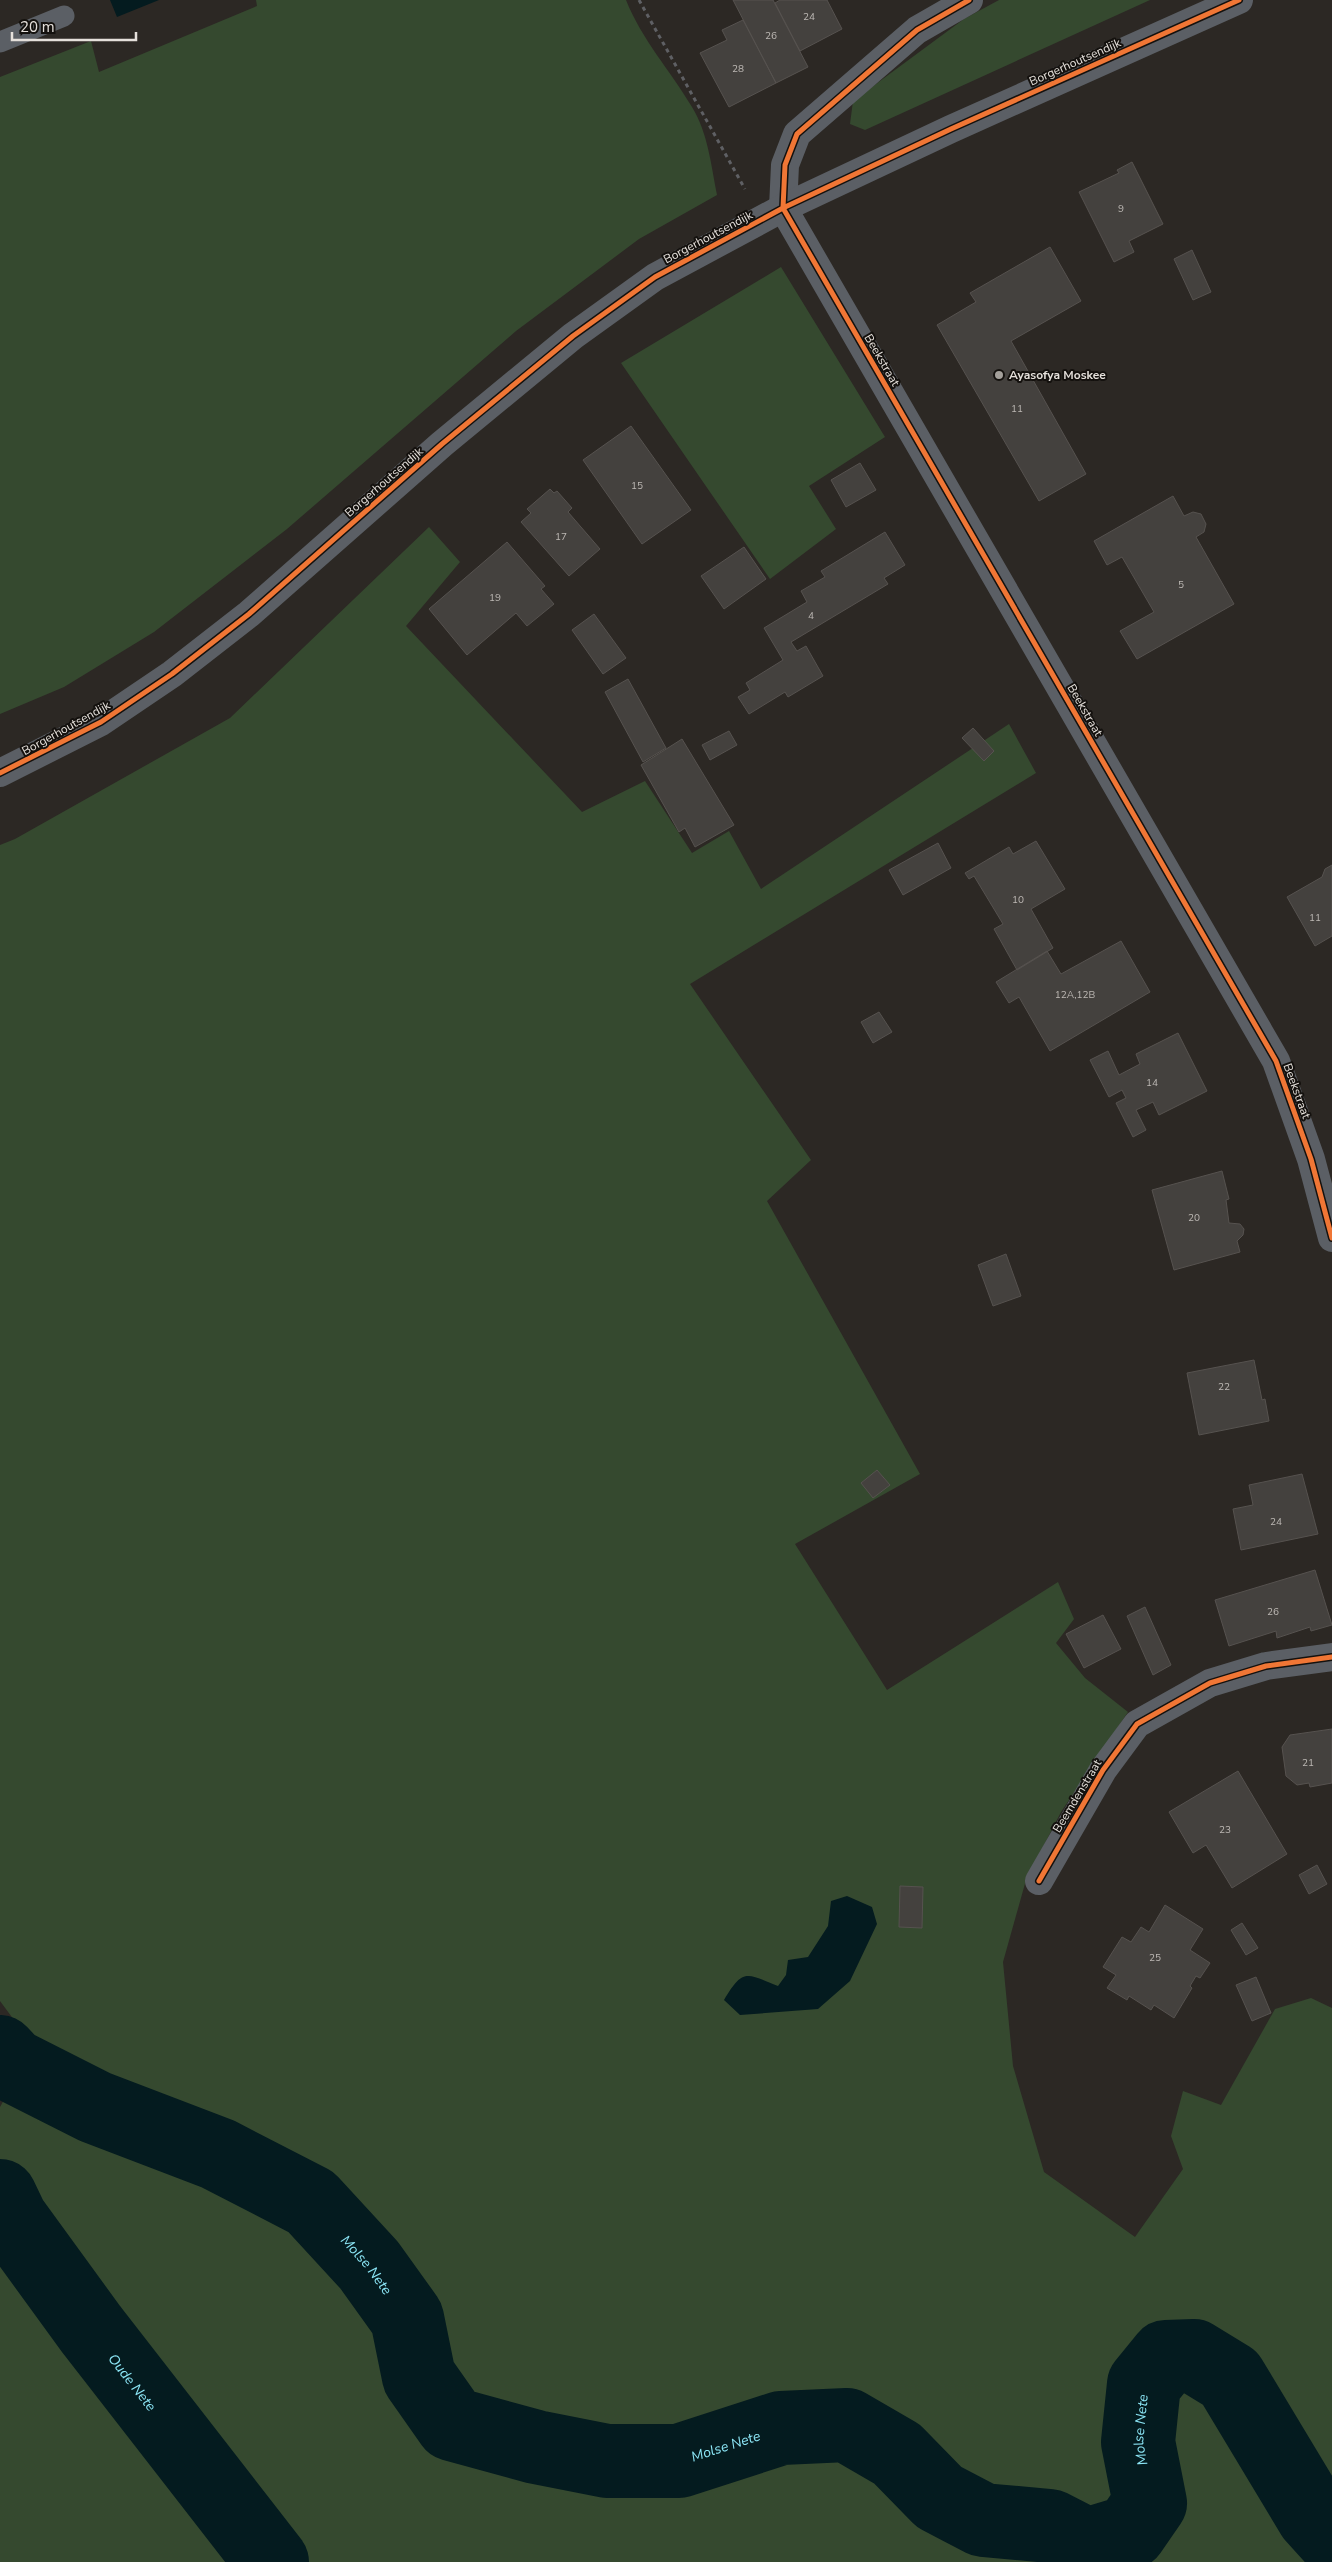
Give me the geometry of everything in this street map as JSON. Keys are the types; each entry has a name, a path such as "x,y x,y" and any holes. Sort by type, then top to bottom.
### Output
{"street":[{"path":"773,214 785,165 797,134 917,30 970,0"},
{"name":"Borgerhoutsendijk","path":"0,773 101,722 172,674 249,614 442,444 572,336 655,277 773,214 952,129 1239,0"},
{"name":"Beekstraat","path":"773,214 1276,1061 1311,1159 1332,1238"},
{"name":"Beemdenstraat","path":"1039,1880 1103,1770 1137,1724 1210,1683 1266,1666 1332,1657"}],"lane":[{"path":"0,42 64,16"}],"path":[{"path":"639,0 773,214"}],"green space":[{"path":"256,0 626,0 640,28 684,93 697,117 708,150 717,195 639,239 516,331 287,529 154,632 64,687 0,714 0,77 91,41 99,72 257,6"},
{"path":"999,0 1150,0 865,130 850,124 853,101 964,19"},
{"path":"781,267 885,437 809,486 836,529 770,579 621,363"},
{"path":"429,527 460,562 406,626 582,812 645,781 692,853 729,831 761,889 1009,724 1036,773 690,984 811,1160 767,1201 920,1474 795,1544 887,1690 1058,1582 1074,1619 1056,1643 1085,1678 1128,1712 1061,1812 1026,1880 1003,1962 1013,2066 1044,2172 1135,2237 1183,2169 1171,2136 1183,2091 1221,2105 1275,2009 1311,1998 1332,2008 1332,2562 306,2562 98,2298 93,2306 0,2159 0,2107 34,2047 0,2001 0,845 15,839 230,718"},
{"path":"0,2247 75,2353 246,2562 0,2562"}],"water":[{"path":"110,0 159,0 117,17"},
{"path":"847,1896 872,1907 877,1924 850,1981 818,2009 740,2015 724,2000 736,1982 746,1976 759,1978 778,1986 786,1975 788,1960 808,1957 828,1926 831,1901"}],"building":[{"path":"733,0 773,0 808,67 776,83"},
{"path":"780,0 827,0 842,29 800,51 775,3"},
{"path":"743,20 776,83 729,107 700,53 727,40 722,30"},
{"path":"1132,162 1163,224 1129,241 1134,252 1114,262 1079,192 1119,173 1117,170"},
{"path":"1050,247 1081,301 1011,341 1086,474 1039,501 937,325 976,302 970,293"},
{"path":"1192,250 1211,292 1193,300 1174,259"},
{"path":"631,426 691,510 642,544 583,460"},
{"path":"860,463 876,490 846,507 831,480"},
{"path":"550,489 554,493 557,491 572,508 568,512 600,549 569,576 521,522 531,513 527,509"},
{"path":"1173,496 1184,516 1193,512 1201,514 1206,524 1204,532 1196,537 1234,604 1137,659 1120,631 1154,612 1122,557 1107,565 1094,541"},
{"path":"885,532 905,565 884,578 888,584 791,642 797,651 806,646 823,676 788,697 785,692 749,714 738,697 750,690 746,683 783,660 764,628 807,602 801,591 825,577 821,571"},
{"path":"507,542 545,586 541,589 554,604 527,626 516,613 467,655 429,609"},
{"path":"744,547 766,579 724,609 701,576"},
{"path":"594,614 626,658 603,674 572,630"},
{"path":"628,679 666,748 643,762 605,692"},
{"path":"973,728 994,751 984,761 962,738"},
{"path":"729,731 737,745 710,760 702,745"},
{"path":"682,739 734,825 695,847 685,828 679,832 641,765"},
{"path":"1036,841 1065,889 1031,909 1053,948 1017,970 994,929 1003,924 974,876 969,879 965,873 1009,847 1013,854"},
{"path":"938,843 951,868 903,895 889,870"},
{"path":"1332,865 1332,936 1315,946 1287,897 1322,877 1325,869"},
{"path":"1121,941 1150,992 1050,1051 1019,997 1009,1003 996,982 1047,951 1061,974"},
{"path":"879,1012 892,1032 873,1043 861,1022"},
{"path":"1178,1033 1207,1091 1159,1115 1153,1102 1136,1110 1146,1130 1133,1137 1116,1103 1126,1098 1122,1090 1109,1097 1090,1060 1108,1051 1119,1075 1140,1064 1136,1054"},
{"path":"1222,1171 1229,1199 1226,1200 1229,1223 1240,1224 1244,1229 1243,1235 1237,1241 1240,1252 1174,1270 1152,1190"},
{"path":"1006,1254 1021,1296 993,1306 978,1265"},
{"path":"1254,1360 1262,1400 1265,1399 1269,1421 1199,1435 1187,1373"},
{"path":"877,1470 890,1485 873,1498 861,1483"},
{"path":"1302,1474 1318,1534 1241,1550 1233,1509 1253,1505 1249,1485"},
{"path":"1315,1570 1332,1625 1311,1631 1310,1627 1277,1638 1276,1631 1229,1646 1215,1600"},
{"path":"1145,1607 1171,1665 1153,1675 1127,1616"},
{"path":"1103,1615 1121,1649 1084,1668 1066,1634"},
{"path":"1332,1729 1332,1783 1310,1787 1309,1783 1297,1785 1286,1776 1282,1747 1290,1735"},
{"path":"1238,1771 1287,1854 1232,1888 1206,1845 1193,1853 1169,1812"},
{"path":"1317,1865 1327,1884 1309,1894 1299,1875"},
{"path":"900,1886 923,1887 922,1928 899,1927"},
{"path":"1165,1905 1203,1929 1190,1950 1210,1963 1200,1978 1196,1976 1190,1986 1192,1988 1174,2018 1154,2005 1151,2010 1129,1996 1127,2000 1107,1988 1116,1975 1103,1967 1122,1937 1131,1942 1141,1927 1149,1932"},
{"path":"1242,1923 1258,1948 1246,1955 1231,1930"},
{"path":"1256,1977 1271,2013 1252,2021 1236,1985"}],"waterway":[{"name":"Molse Nete","path":"0,2052 12,2065 95,2107 218,2154 311,2202 369,2265 407,2318 419,2377 452,2424 536,2447 607,2461 679,2461 781,2428 847,2425 897,2454 939,2497 983,2520 1050,2526 1087,2545 1130,2532 1150,2503 1138,2442 1144,2384 1166,2357 1194,2356 1230,2378 1313,2516 1332,2537"},
{"name":"Oude Nete","path":"0,2196 11,2219 91,2329 272,2562"}],"cycle path":[{"path":"783,208 785,165 797,134 917,30 969,0"},
{"path":"0,773 101,722 172,674 249,614 442,444 573,336 655,277 783,208 951,129 1239,0"},
{"path":"783,208 1276,1061 1311,1159 1332,1238"},
{"path":"1039,1881 1103,1770 1137,1724 1210,1683 1266,1666 1332,1657"}],"place":[{"name":"Ayasofya Moskee","path":"999,375"}]}
